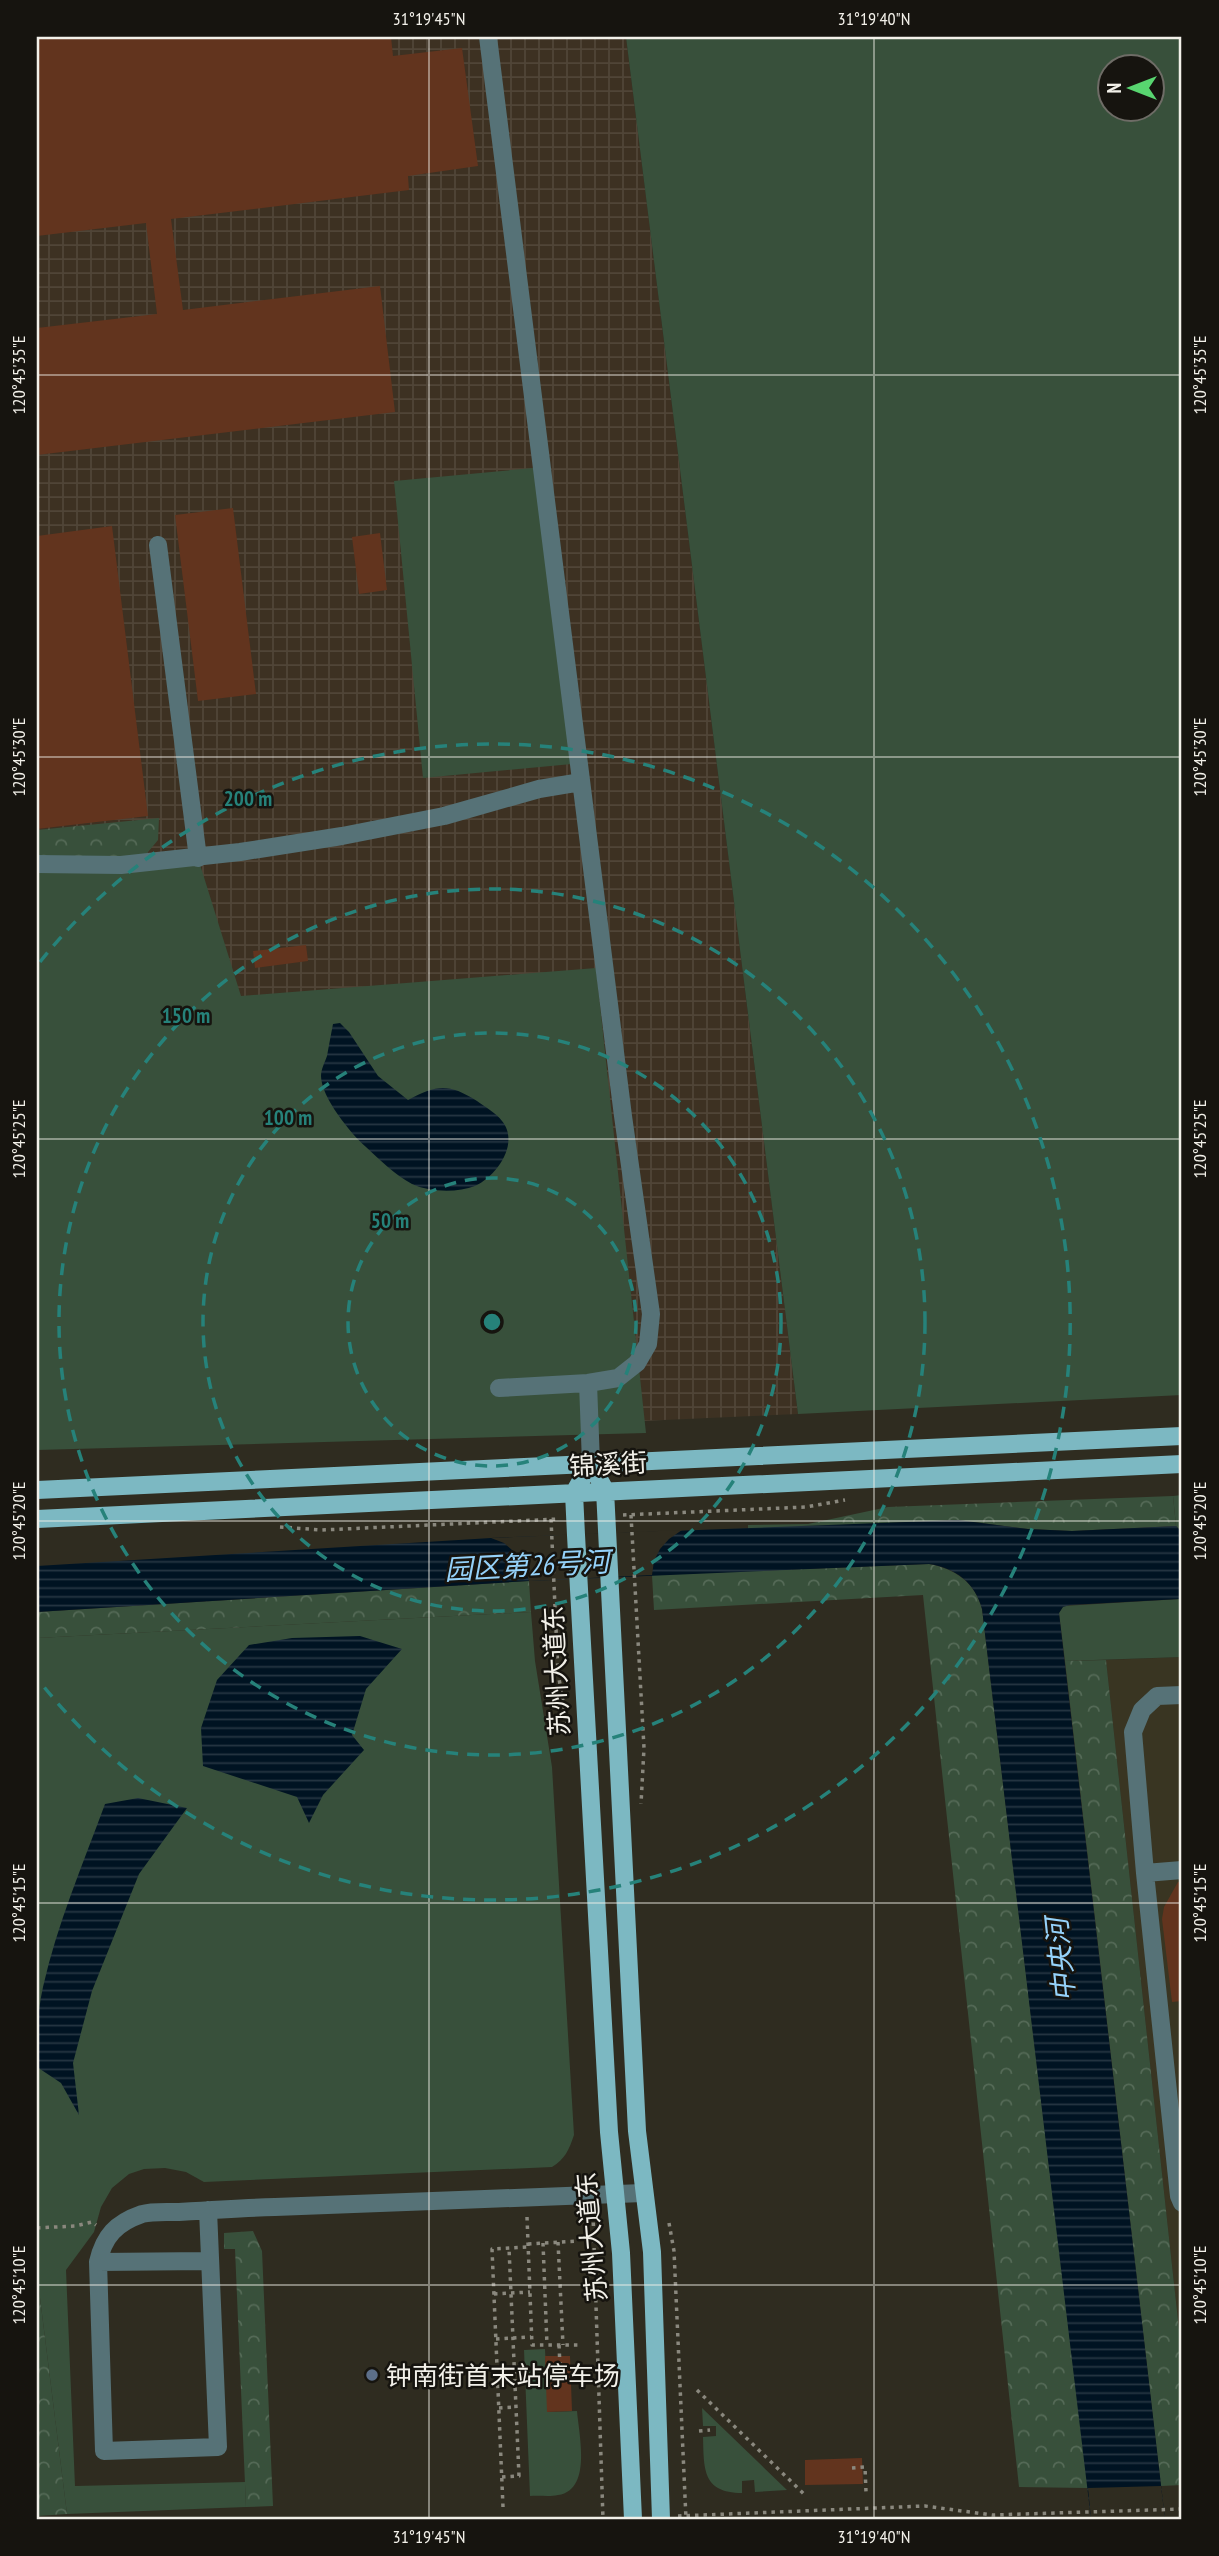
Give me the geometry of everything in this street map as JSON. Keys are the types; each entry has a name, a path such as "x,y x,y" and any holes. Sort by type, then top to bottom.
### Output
{"main road":[{"name":"锦溪街","path":"37,1490 1182,1436"},
{"path":"591,1464 605,1490 637,2131 652,2252 661,2518"},
{"path":"574,1493 591,1464"},
{"name":"锦溪街","path":"37,1519 1182,1464"},
{"name":"苏州大道东","path":"574,1493 614,2194 621,2253 633,2519"}],"lane":[{"path":"488,37 623,1116 651,1314 648,1344 637,1363 618,1378 588,1383 499,1388"},
{"path":"158,545 198,858"},
{"path":"37,863 121,865 198,858 342,836 418,821 539,789 581,782"},
{"path":"588,1383 591,1464"},
{"path":"1182,1695 1157,1696 1142,1710 1133,1732 1177,2182 1182,2203"},
{"path":"1145,1873 1182,1870"},
{"path":"208,2210 218,2447 104,2451 98,2262 102,2246 117,2225 144,2213 208,2210 643,2193"},
{"path":"98,2262 209,2261"}],"path":[{"path":"632,1532 644,1748 640,1813"},
{"path":"552,1535 554,1580"},
{"path":"667,2216 674,2251 686,2517"},
{"path":"527,2217 532,2346 582,2345"},
{"path":"37,2228 92,2222 109,2234"},
{"path":"503,2507 492,2249 578,2241"},
{"path":"558,2242 560,2366"},
{"path":"543,2243 547,2345"},
{"path":"502,2477 519,2476 509,2248"},
{"path":"494,2294 530,2292"},
{"path":"496,2339 531,2337"},
{"path":"697,2390 804,2494"},
{"path":"499,2408 516,2407"},
{"path":"699,2431 709,2430"},
{"path":"852,2468 865,2467 866,2492"},
{"path":"661,2518 925,2506 992,2515 1182,2508"},
{"path":"604,2519 633,2519"}],"shaded area":[{"path":"37,37 626,37 798,1414 37,1448"},
{"path":"1182,1657 1182,2357 1106,1660"}],"green space":[{"path":"626,37 1182,37 1182,1395 798,1414"},
{"path":"544,467 572,764 423,778 394,481"},
{"path":"159,818 158,840 138,864 37,861 37,830"},
{"path":"37,857 198,858 241,996 596,968 646,1433 37,1450"},
{"path":"1182,1495 1182,1532 1176,1526 1173,1496"},
{"path":"1173,1496 1176,1526 1072,1531 1028,1529 958,1520 748,1529 748,1525 808,1524 888,1507"},
{"path":"929,1564 947,1569 963,1578 974,1591 982,1609 1088,2488 1019,2487 923,1595 654,1610 652,1575"},
{"path":"529,1581 531,1612 37,1638 37,1612"},
{"path":"1182,1597 1182,1657 1065,1661 1059,1613 1063,1606"},
{"path":"531,1612 535,1661 552,1767 574,2135 568,2150 552,2167 204,2182 186,2172 165,2168 144,2169 129,2174 112,2188 101,2207 94,2232 66,2270 75,2486 245,2482 246,2507 67,2514 37,2274 37,1638"},
{"path":"1106,1660 1182,2357 1182,2485 1161,2486 1065,1661"},
{"path":"253,2231 262,2251 273,2506 246,2507 235,2249 224,2249 224,2233"},
{"path":"37,2274 67,2514 37,2516"},
{"path":"545,2349 548,2412 577,2411 581,2460 576,2483 569,2491 555,2496 530,2496 524,2350"},
{"path":"702,2408 787,2490 755,2492 754,2480 742,2481 742,2493 729,2492 712,2483 705,2468 703,2437 716,2436 716,2426 703,2426"}],"water":[{"path":"340,1023 378,1076 408,1100 427,1091 450,1089 477,1101 500,1118 507,1130 507,1149 504,1158 491,1175 468,1188 452,1191 426,1189 400,1176 360,1141 338,1114 322,1085 321,1073 333,1024"},
{"path":"958,1520 1028,1529 1072,1531 1176,1526 1182,1532 1180,1599 1070,1605 1063,1607 1059,1613 1165,2519 1091,2519 982,1609 979,1599 963,1578 947,1569 929,1564 529,1581 37,1612 37,1566 491,1538"},
{"path":"360,1636 402,1649 366,1689 352,1735 364,1750 323,1795 309,1823 297,1797 203,1766 201,1728 217,1680 249,1645 292,1638"},
{"path":"138,1798 187,1808 139,1874 92,1991 73,2063 79,2115 61,2083 37,2067 41,1997 63,1917 105,1804"}],"pier":[{"path":"682,1530 660,1549 654,1561 652,1575 529,1581 521,1558 504,1543 491,1538"},
{"path":"1161,2486 1165,2519 1091,2519 1088,2488"}],"building":[{"path":"37,37 391,37 393,56 462,48 478,166 408,176 409,190 171,219 183,310 380,286 395,412 37,455 37,328 157,314 146,223 37,236"},
{"path":"233,508 256,694 198,701 175,515"},
{"path":"112,526 148,816 37,829 37,536"},
{"path":"380,533 387,590 359,594 352,537"},
{"path":"306,945 308,961 255,968 253,951"},
{"path":"1182,1881 1182,2001 1172,2002 1162,1919 1164,1907 1178,1882"},
{"path":"545,2356 570,2356 572,2411 547,2412"},
{"path":"862,2458 863,2484 805,2485 805,2460"}],"place":[{"name":"钟南街首末站停车场","path":"372,2375"}],"water label":[{"name":"园区第26号河","path":"527,1565"},
{"name":"中央河","path":"1060,1960"}]}
